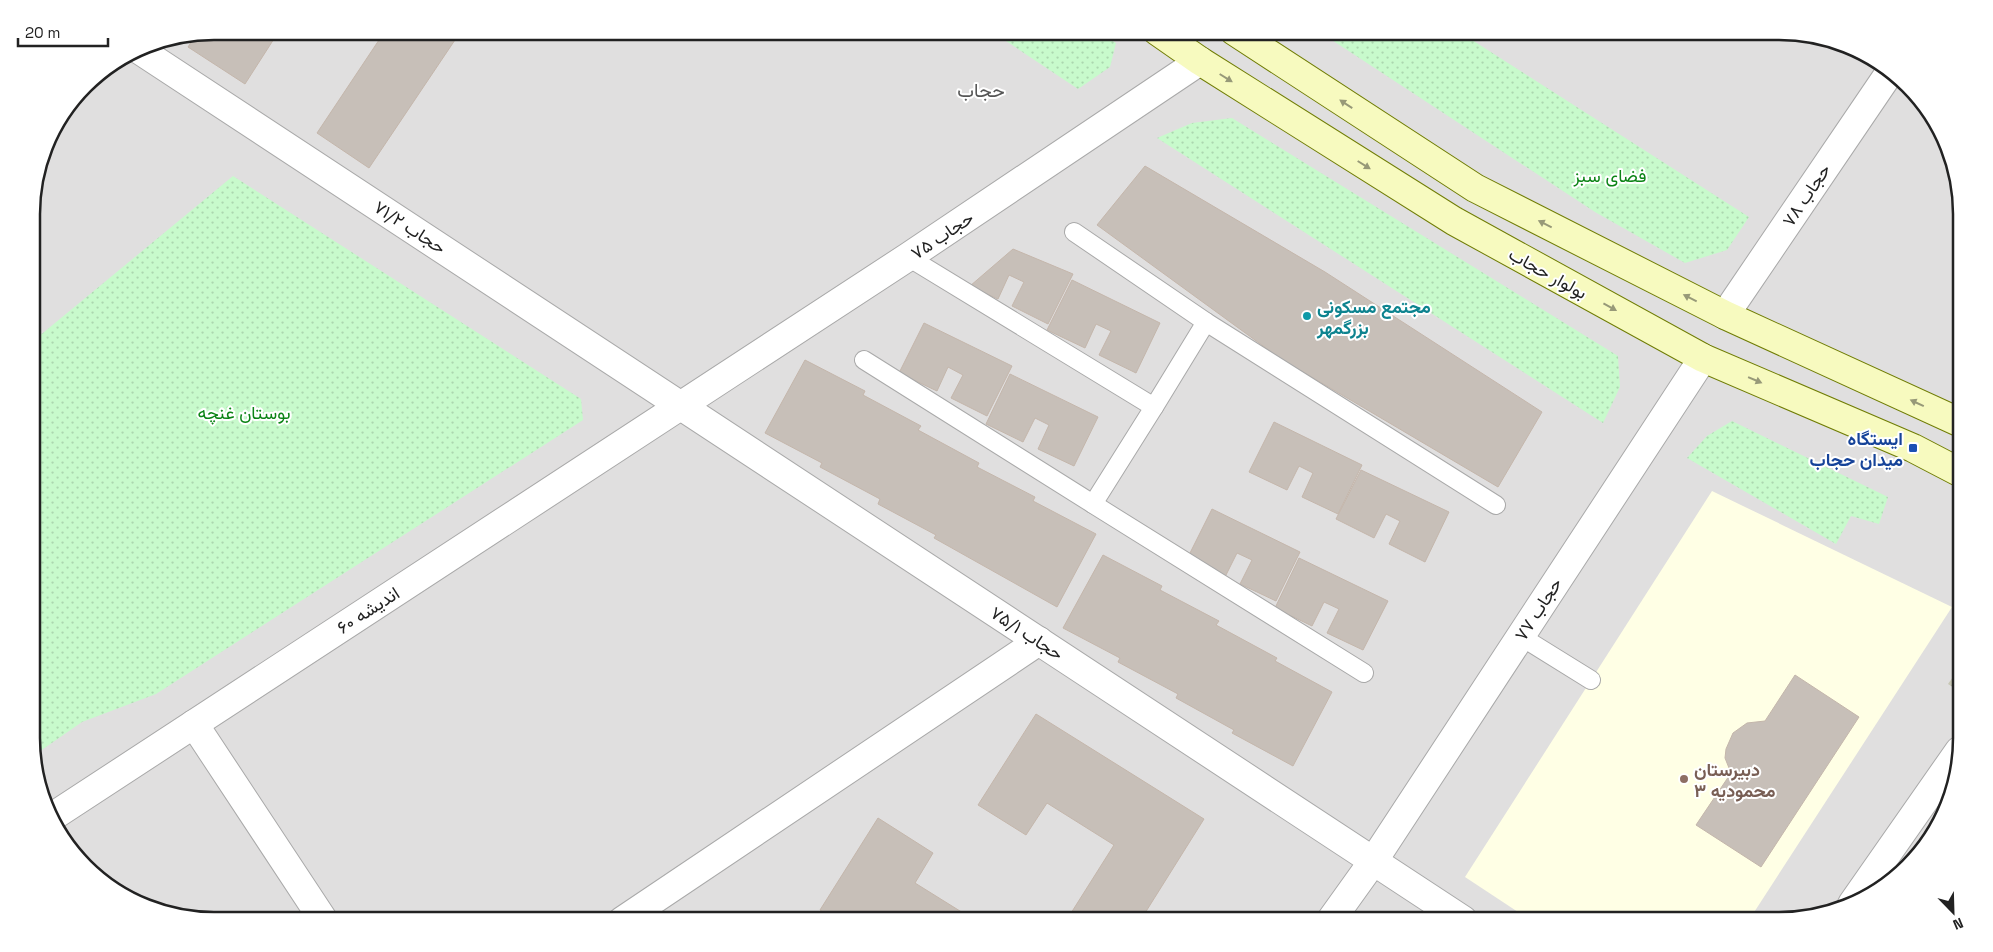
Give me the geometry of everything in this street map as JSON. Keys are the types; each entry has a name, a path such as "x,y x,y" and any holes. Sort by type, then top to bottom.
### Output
{"main road":[{"name":"بولوار حجاب","path":"1170,40 1200,61 1454,221 1703,358 1912,448 1953,469"},
{"path":"1250,40 1475,188 1725,315 1953,419"}],"street":[{"name":"حجاب ۷۱/۲","path":"146,54 681,405"},
{"name":"حجاب ۷۵","path":"681,405 908,257 1200,61"},
{"name":"حجاب ۷۸","path":"1725,315 1886,77"},
{"name":"حجاب ۷۷","path":"1338,912 1374,860 1703,358"},
{"name":"حجاب ۷۵/۱","path":"681,405 1451,912"},
{"name":"اندیشه ۶۰","path":"57,813 681,405"},
{"path":"635,912 1040,641"},
{"path":"194,724 318,912"},
{"path":"1861,892 1951,762"}],"lane":[{"path":"1074,232 1206,322 1496,505"},
{"path":"908,257 1154,407"},
{"path":"1093,504 1206,322"},
{"path":"864,360 1364,673"},
{"path":"1520,636 1591,680"}],"shaded area":[{"path":"1779,40 1813,43 1845,53 1866,63 1885,76 1917,108 1930,127 1940,148 1952,192 1953,749 1950,772 1940,804 1930,825 1917,844 1885,876 1866,889 1835,903 1813,909 1790,912 214,912 180,909 148,899 127,889 108,876 76,844 63,825 53,804 41,760 40,203 49,158 58,137 83,99 99,83 127,63 148,53 192,41"},
{"name":"دبیرستان محمودیه ۳","path":"1712,491 1952,607 1754,912 1518,912 1465,877"},
{"path":"1953,677 1953,687 1948,684"}],"green space":[{"path":"1004,40 1111,40 1116,43 1110,67 1078,89"},
{"name":"فضای سبز","path":"1332,40 1472,40 1749,217 1727,250 1685,263 1595,212"},
{"path":"1232,118 1618,356 1620,387 1603,423 1157,138 1192,123"},
{"name":"بوستان غنچه","path":"233,176 581,399 583,420 156,694 82,722 41,751 40,335"},
{"path":"1732,421 1888,497 1879,524 1851,516 1836,544 1687,458 1707,436"}],"building":[{"path":"273,40 245,84 188,47 192,41"},
{"path":"379,40 455,40 369,168 317,133"},
{"name":"مجتمع مسکونی بزرگمهر","path":"1145,166 1325,272 1542,412 1498,487 1281,359 1097,225"},
{"path":"1013,249 1073,274 1048,324 1012,306 1024,282 1009,275 998,299 970,286"},
{"path":"1072,280 1160,323 1136,373 1099,355 1111,331 1096,324 1085,348 1047,330"},
{"path":"924,323 1012,366 987,416 951,398 963,375 948,367 937,391 899,373"},
{"path":"805,360 865,391 863,395 921,426 918,430 979,463 977,467 1035,497 1033,501 1096,534 1057,607 934,538 936,535 878,504 880,499 820,467 822,463 765,433"},
{"path":"1010,374 1098,417 1074,466 1038,449 1049,425 1035,418 1023,442 986,424"},
{"path":"1274,422 1362,465 1338,514 1302,497 1313,473 1299,466 1287,490 1249,472"},
{"path":"1361,470 1449,512 1425,562 1389,544 1400,521 1386,514 1374,538 1336,519"},
{"path":"1212,509 1300,552 1276,601 1240,584 1252,560 1237,553 1225,577 1189,555"},
{"path":"1103,555 1162,586 1160,590 1219,621 1216,625 1277,658 1275,661 1332,692 1293,766 1232,733 1234,730 1176,698 1178,694 1118,662 1120,658 1063,628"},
{"path":"1299,558 1388,601 1363,650 1327,633 1339,609 1324,602 1312,626 1275,608"},
{"path":"1795,675 1859,717 1761,867 1696,825 1731,773 1725,758 1726,749 1733,733 1747,723 1765,721"},
{"path":"1036,714 1204,819 1146,912 1072,912 1114,845 1047,803 1026,835 978,805"},
{"path":"878,818 933,853 915,883 962,912 823,912 820,910"}],"place":[{"name":"مجتمع مسکونی بزرگمهر","path":"1307,316"},
{"name":"ایستگاه میدان حجاب","path":"1913,448"},
{"name":"دبیرستان محمودیه ۳","path":"1684,779"}],"district":[{"name":"حجاب","path":"981,90"}]}
